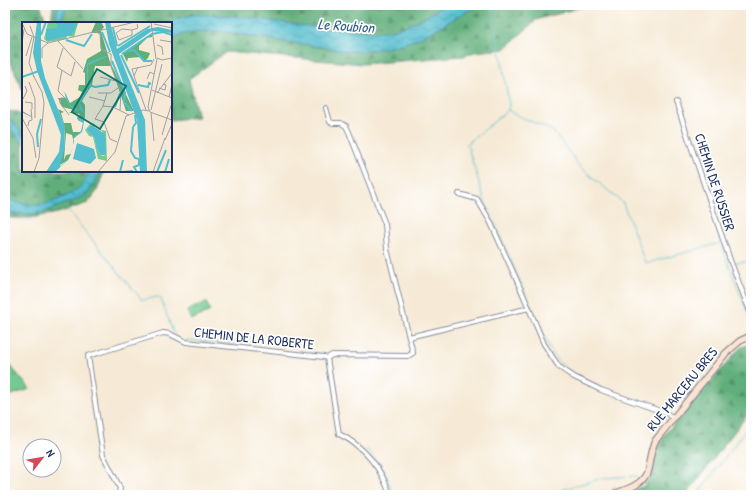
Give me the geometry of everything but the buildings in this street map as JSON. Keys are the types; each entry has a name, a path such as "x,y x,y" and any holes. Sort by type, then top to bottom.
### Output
{"street":[{"name":"CHEMIN DE RUSSIER","path":"676,102 727,254 751,314"},
{"path":"326,108 330,122 341,122 346,126 385,224 387,249 413,350 413,353 408,356 336,355 328,357 340,434 357,444 368,455 386,484 390,495"},
{"path":"459,194 477,199 490,221 544,344 559,366 574,377 601,390 666,413 673,418"},
{"path":"409,337 529,308"},
{"name":"CHEMIN DE LA ROBERTE","path":"118,495 120,489 103,456 88,356 164,333 170,334 186,342 328,357"},
{"name":"RUE MARCEAU BRES","path":"611,495 632,487 645,477 648,471 652,446 673,418 726,353 740,341 751,336"}],"green space":[{"path":"5,5 40,5 47,22 22,22 22,89 5,49"},
{"path":"53,5 589,5 536,20 505,49 474,52 464,56 362,64 226,52 189,79 198,117 172,120 172,22 51,22"},
{"path":"5,111 18,112 22,117 22,172 104,172 97,191 88,203 58,213 30,218 5,218"},
{"path":"206,302 210,311 191,320 187,311"},
{"path":"5,339 9,364 30,389 5,397"},
{"path":"751,343 751,410 686,495 621,495 644,486 653,473 657,448 666,433 740,348"}],"water":[{"path":"58,5 66,5 61,22 55,22"},
{"path":"445,5 480,5 412,41 384,48 365,50 346,51 218,31 183,34 172,40 172,22 170,22 185,16 204,14 242,17 321,28 385,31 405,26 425,17"},
{"path":"5,117 18,128 22,136 22,143 12,130 5,126"},
{"path":"89,172 100,172 88,193 78,199 44,212 31,214 5,213 5,201 33,205 45,204 66,196 78,189"}],"waterway":[{"path":"492,10 509,105 508,110 467,144 485,202 549,347 557,360 566,368 593,384 626,397 669,411"},
{"path":"508,110 553,131 581,168 623,203 645,262 647,263 720,243 751,320"},
{"path":"69,212 142,300 158,297 161,299 173,332 176,335"},
{"path":"734,263 751,261"},
{"path":"186,340 233,344"},
{"path":"236,345 254,347"},
{"path":"311,354 325,355"},
{"path":"329,359 338,409"},
{"path":"697,495 751,423"},
{"path":"367,449 386,476 393,495"},
{"path":"544,495 602,478 637,476"}],"water label":[{"name":"Le Roubion","path":"346,26"}]}
